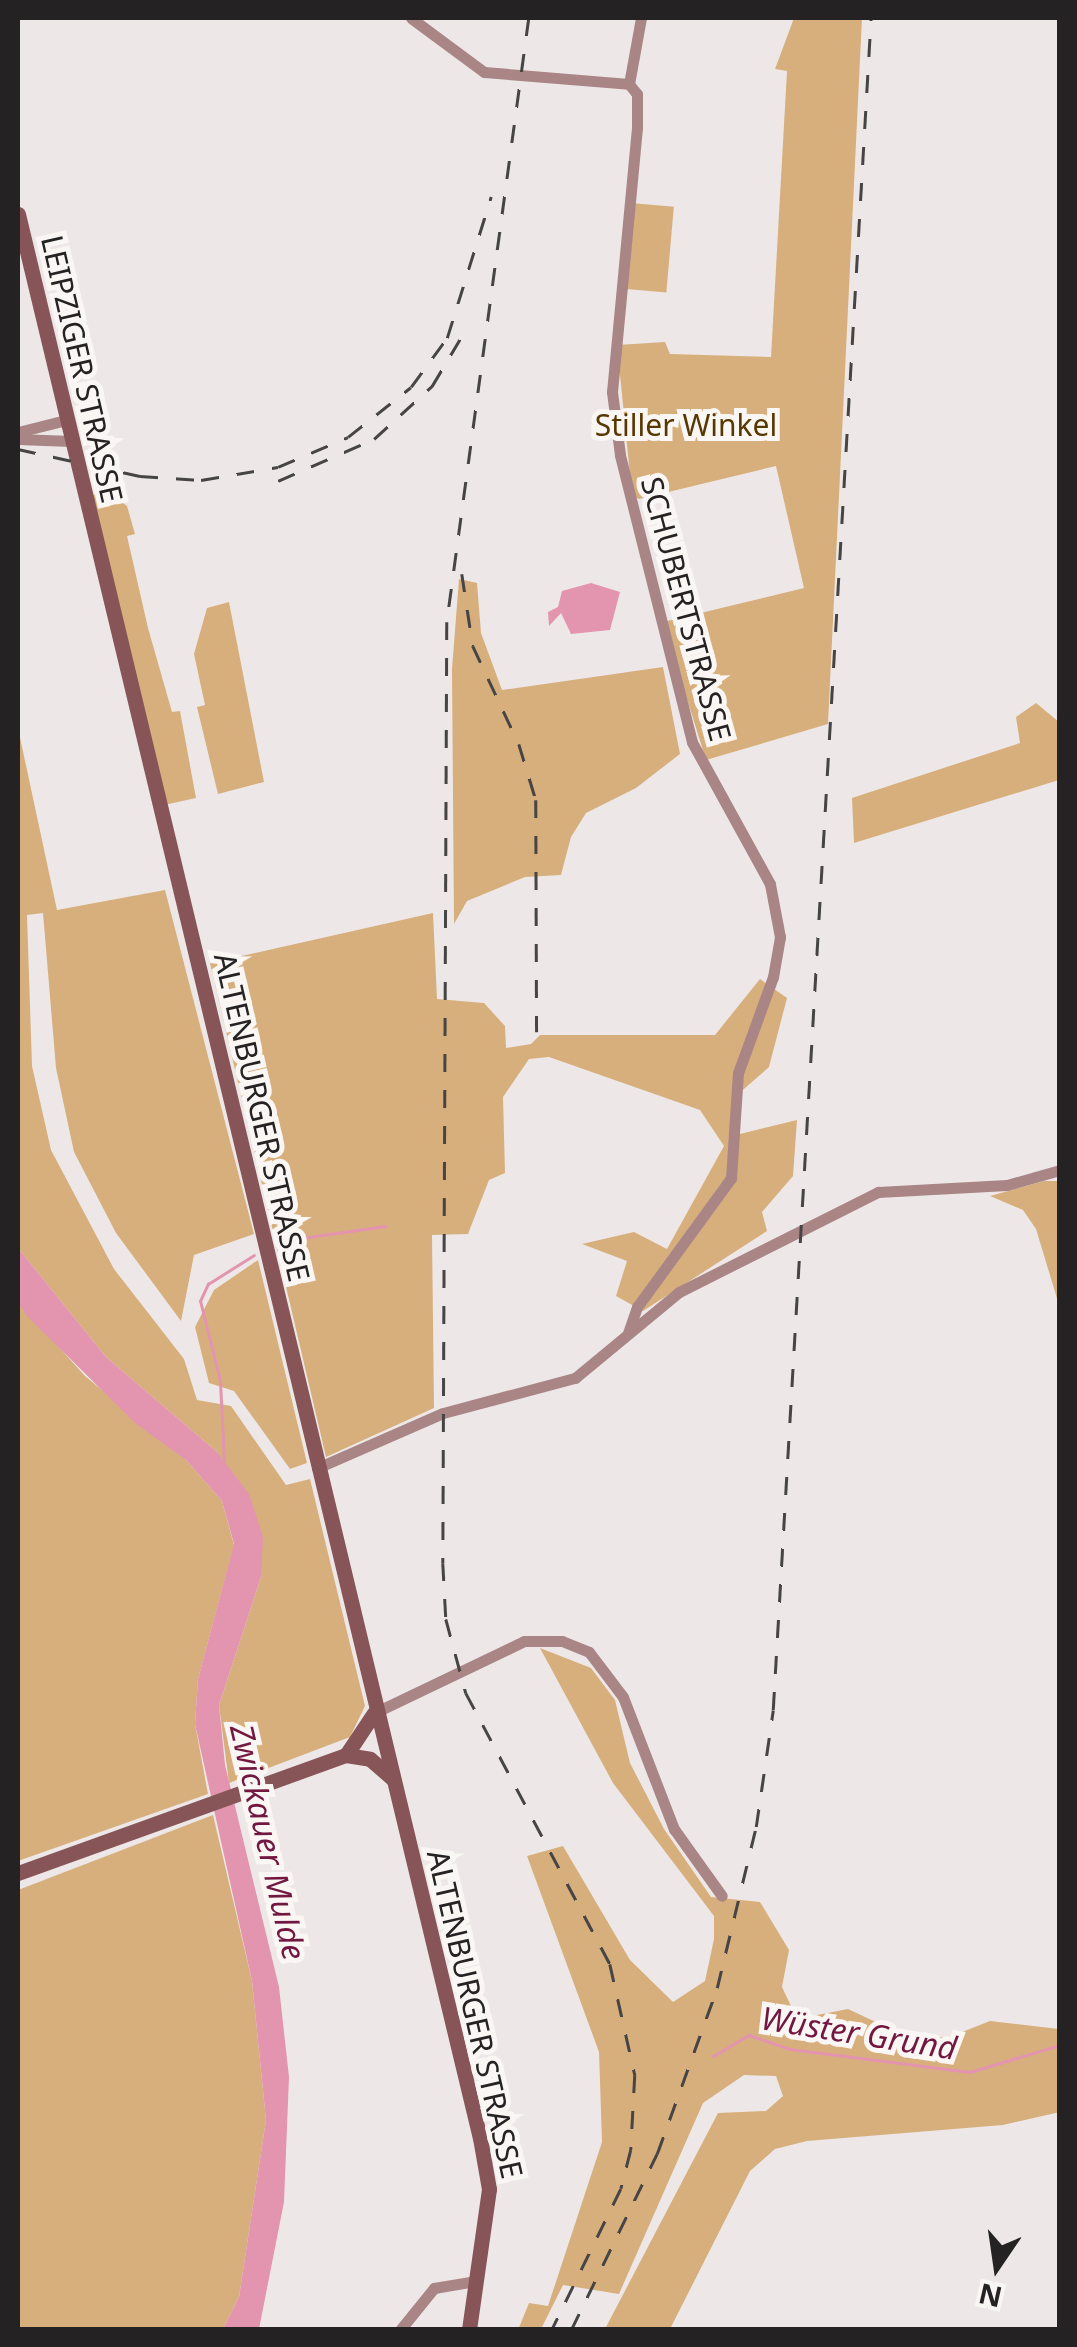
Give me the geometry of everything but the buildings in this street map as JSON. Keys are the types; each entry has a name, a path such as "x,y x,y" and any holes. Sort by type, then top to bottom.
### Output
{"street":[{"path":"412,18 484,72 629,84"},
{"name":"SCHUBERTSTRASSE","path":"628,1333 637,1306 730,1178 739,1134 738,1074 773,977 780,937 770,884 692,742 620,454 612,392 638,127 638,94 629,84 641,18"},
{"name":"LEIPZIGER STRASSE","path":"18,214 92,536"},
{"path":"18,436 66,420"},
{"path":"18,436 71,441"},
{"name":"ALTENBURGER STRASSE","path":"92,536 490,2189 470,2330"},
{"path":"317,1468 444,1413 576,1378 628,1333 717,1270 878,1192 1007,1185 1060,1170"},
{"path":"346,1755 374,1713 524,1641 562,1641 590,1652 622,1697 674,1829 722,1896"},
{"path":"18,1873 346,1755 370,1760 392,1778"},
{"path":"400,2330 434,2288 476,2281"}],"green space":[{"name":"Stiller Winkel","path":"794,18 862,18 828,724 706,760 663,622 804,588 776,466 639,499 632,495 617,345 665,342 670,354 771,357 787,71 775,69"},
{"path":"631,203 674,207 666,292 624,289"},
{"path":"108,492 127,506 135,534 127,536 148,628 172,712 180,711 196,798 164,805 93,495"},
{"path":"459,579 477,583 481,633 502,690 663,667 680,754 636,788 586,813 571,837 561,875 525,877 467,901 454,924 452,669"},
{"path":"229,602 264,782 218,794 197,707 205,705 194,654 207,608"},
{"path":"1036,703 1059,722 1059,780 854,843 852,798 1020,743 1016,717"},
{"path":"18,728 57,910 165,890 254,1234 194,1255 181,1321 116,1233 74,1152 56,1068 43,913 27,915 32,1066 51,1150 114,1269 184,1359 197,1400 231,1406 286,1485 310,1479 365,1706 350,1737 229,1783 219,1705 261,1577 217,1452 106,1357 18,1248"},
{"path":"433,913 437,999 484,1003 505,1026 506,1048 531,1044 540,1035 715,1035 760,979 787,998 769,1067 737,1095 740,1134 797,1120 793,1176 762,1212 767,1231 643,1311 616,1296 627,1261 582,1244 634,1232 667,1249 724,1146 700,1110 549,1057 529,1059 503,1097 505,1173 489,1180 468,1234 432,1235 434,1408 326,1457 210,963"},
{"path":"1044,1181 1059,1181 1059,1305 1036,1229 1023,1210 990,1196"},
{"path":"258,1260 307,1463 290,1469 234,1391 209,1383 195,1327 214,1290"},
{"path":"18,1302 85,1376 186,1460 222,1501 234,1545 198,1679 195,1724 208,1794 18,1861"},
{"path":"540,1648 591,1668 615,1700 630,1763 664,1829 711,1897 760,1902 789,1950 782,1987 791,2006 812,2016 848,2009 897,2032 947,2038 990,2021 1059,2029 1060,2112 1003,2125 807,2141 775,2149 750,2171 670,2329 605,2329 718,2113 766,2111 783,2096 776,2076 744,2075 703,2103 619,2294 563,2285 541,2329 518,2330 529,2303 548,2306 602,2142 599,2052 527,1856 563,1846 630,1960 673,2002 705,1981 714,1939 714,1916 613,1783"},
{"path":"213,1815 252,1981 266,2120 239,2297 223,2329 18,2329 18,1890"}],"shaded area":[{"path":"591,583 620,592 610,630 571,634 561,613 549,626 548,612 558,607 562,591"},
{"path":"18,1248 106,1357 217,1452 249,1494 263,1537 261,1577 219,1705 225,1765 279,1987 289,2077 284,2202 259,2329 223,2329 239,2297 266,2120 252,1981 195,1724 198,1679 234,1544 222,1501 186,1460 136,1424 26,1315 18,1302"}],"waterway":[{"path":"281,1241 385,1226"},
{"path":"224,1463 220,1381 200,1301 208,1284 254,1255"},
{"name":"Wüster Grund","path":"713,2056 749,2035 790,2049 970,2072 1060,2045"}],"railway":[{"path":"529,18 447,622 443,1563 446,1619 466,1693 610,1964 635,2075 631,2150 621,2189 552,2330"},
{"path":"571,2330 657,2154 717,1988 756,1827 773,1710 871,18"},
{"path":"18,449 140,476 201,480 278,467 348,437 411,387 447,338 491,197"},
{"path":"278,481 374,439 432,386 463,334"},
{"path":"462,574 473,646 519,744 536,800 537,1032"}],"water label":[{"name":"Zwickauer Mulde","path":"268,1842"}]}
